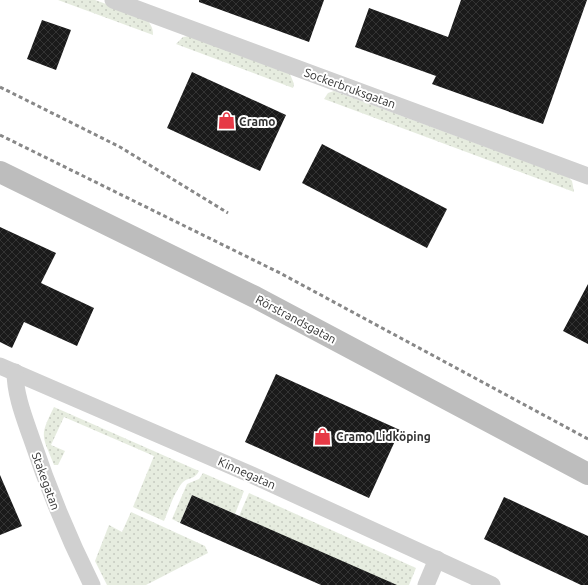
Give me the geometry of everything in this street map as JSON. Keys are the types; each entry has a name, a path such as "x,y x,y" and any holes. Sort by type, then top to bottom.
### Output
{"main road":[{"name":"Rörstrandsgatan","path":"0,172 255,297 588,474"}],"street":[{"name":"Sockerbruksgatan","path":"113,0 588,176"},
{"name":"Kinnegatan","path":"8,369 252,474 492,585"},
{"name":"Stakegatan","path":"8,369 15,383 36,454 60,519 92,585"},
{"path":"426,585 437,559"}],"shaded area":[{"path":"58,0 95,0 145,18 151,25 153,35"},
{"path":"189,36 290,74 294,84 293,88 176,44 183,37"},
{"path":"334,91 568,177 572,181 574,192 324,99 328,93"},
{"path":"54,407 199,471 195,476 184,481 179,487 164,521 133,507 154,456 64,417 51,445 65,451 58,465 54,465 47,448 44,431"},
{"path":"203,473 244,491 235,514 192,495 180,523 172,519 187,484 199,479"},
{"path":"249,493 416,568 409,585 392,585 239,516"},
{"path":"131,512 205,546 208,553 146,585 107,585 95,561 109,525 122,532"}],"building":[{"path":"199,0 324,0 309,42 199,2"},
{"path":"461,0 587,0 543,124 432,84 436,76 355,47 369,8 448,37"},
{"path":"42,20 71,30 56,70 27,59"},
{"name":"Cramo","path":"192,72 286,115 260,171 167,128"},
{"path":"322,144 447,209 427,248 302,183"},
{"path":"0,227 56,253 41,283 94,308 77,346 24,322 12,348 0,342"},
{"path":"588,284 588,344 563,331"},
{"name":"Cramo Lidköping","path":"276,374 400,430 369,498 245,442"},
{"path":"0,475 22,526 0,535"},
{"path":"192,495 397,585 321,585 180,523"},
{"path":"504,497 588,536 588,585 581,585 484,539"}],"railway":[{"path":"0,87 120,147 228,213"},
{"path":"0,135 280,273 588,439"}],"place":[{"name":"Cramo","path":"226,121"},
{"name":"Cramo Lidköping","path":"323,436"}]}
